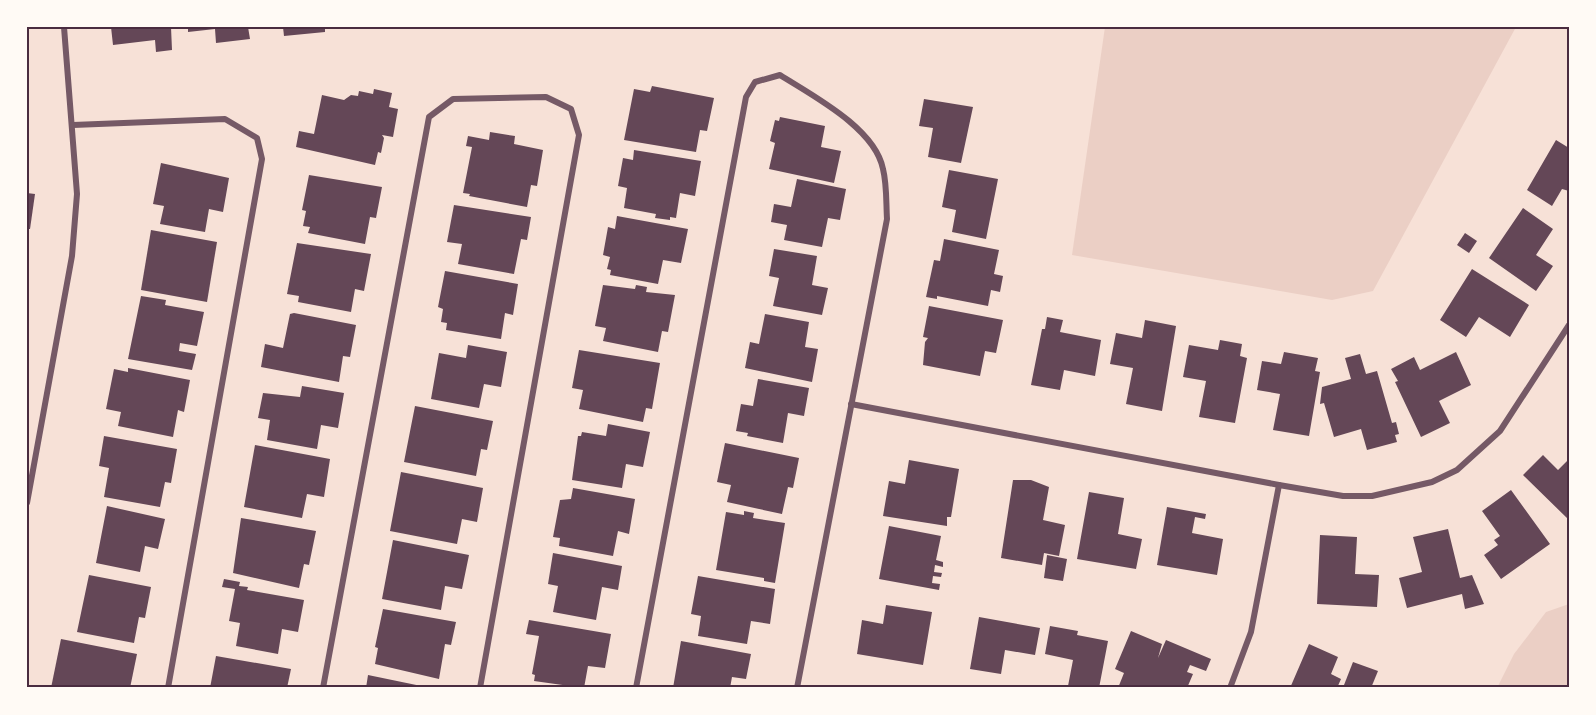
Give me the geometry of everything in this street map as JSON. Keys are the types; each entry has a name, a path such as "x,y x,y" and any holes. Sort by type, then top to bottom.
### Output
{"street":[{"path":"27,503 72,256 77,194 64,27"},
{"path":"636,688 746,97 754,82 780,75 829,106 862,131 883,167 887,219 797,688"},
{"path":"323,688 429,117 453,99 546,97 571,110 579,135 480,688"},
{"path":"73,125 225,119 258,138 262,159 168,688"},
{"path":"851,404 1279,485 1343,496 1372,496 1432,482 1457,470 1500,431 1569,325"},
{"path":"1230,688 1251,632 1279,485"}],"shaded area":[{"path":"1105,27 1516,27 1373,291 1332,300 1072,255"},
{"path":"1569,604 1569,688 1497,688 1514,654 1546,612"}],"building":[{"path":"111,27 171,27 172,50 156,52 155,40 113,45"},
{"path":"188,27 248,27 250,39 216,43 215,29 188,32"},
{"path":"283,27 325,27 325,32 284,36"},
{"path":"652,86 714,98 707,131 700,130 696,152 624,140 634,89 650,92"},
{"path":"374,89 392,93 389,107 398,109 393,137 382,135 384,138 381,153 378,152 375,165 296,147 299,131 314,134 322,95 344,100 351,95 358,96 359,91 373,94"},
{"path":"924,99 973,107 961,163 928,157 933,128 919,126"},
{"path":"780,117 825,126 821,147 841,151 834,183 769,169 775,143 770,141 775,120 779,121"},
{"path":"490,132 515,136 514,144 543,150 537,186 531,185 527,207 463,193 472,147 466,146 468,136 489,140"},
{"path":"1556,140 1569,148 1569,191 1562,189 1552,206 1527,190"},
{"path":"634,150 701,161 695,196 680,193 676,218 670,217 670,220 655,218 656,214 624,208 627,188 618,186 623,158 633,160"},
{"path":"161,163 229,178 223,212 209,209 205,232 160,224 164,206 153,204"},
{"path":"949,170 998,179 986,239 952,232 956,210 942,207"},
{"path":"309,175 382,187 376,218 370,217 365,244 308,233 310,227 303,226 306,211 302,210"},
{"path":"797,179 846,189 840,220 828,218 822,247 784,240 787,225 771,222 774,204 791,207"},
{"path":"27,193 35,194 30,229 27,229"},
{"path":"454,205 531,217 527,240 521,239 514,274 458,264 462,244 447,242"},
{"path":"1523,208 1553,229 1536,255 1553,266 1536,291 1489,258"},
{"path":"617,216 688,229 681,263 663,260 658,284 610,275 611,270 607,269 610,257 603,255 608,227 615,229"},
{"path":"151,230 217,242 207,302 141,290"},
{"path":"1465,233 1477,241 1469,253 1457,245"},
{"path":"944,239 999,250 994,274 1003,276 1000,292 991,290 988,306 937,296 937,299 926,297 934,260 940,261"},
{"path":"297,243 371,254 364,291 355,289 351,312 298,302 299,296 287,294"},
{"path":"774,249 817,256 812,285 828,288 822,315 773,306 779,278 769,276"},
{"path":"1472,269 1529,305 1510,337 1479,317 1466,337 1440,320"},
{"path":"445,271 518,284 513,315 505,313 501,339 446,330 447,323 441,322 443,309 438,307"},
{"path":"603,285 635,289 636,285 647,287 646,292 675,295 668,332 662,331 658,352 603,341 606,328 595,326"},
{"path":"141,296 166,300 165,305 204,312 197,346 180,343 179,351 196,354 192,370 128,359"},
{"path":"929,306 1003,320 996,353 985,351 980,376 923,365 925,342 928,338 923,337"},
{"path":"290,314 356,325 350,357 343,356 339,382 261,367 265,344 283,348"},
{"path":"765,314 809,322 805,347 818,349 812,382 745,368 750,342 759,344"},
{"path":"1047,317 1063,320 1060,332 1101,340 1095,376 1064,370 1060,390 1031,385 1042,329 1045,329"},
{"path":"1145,320 1176,326 1162,411 1126,404 1133,368 1110,364 1116,333 1142,338"},
{"path":"1220,340 1242,344 1240,356 1247,358 1235,423 1199,417 1206,381 1183,377 1189,345 1218,350"},
{"path":"468,345 507,352 501,387 484,384 479,408 431,399 439,353 466,358"},
{"path":"579,350 660,363 652,409 646,408 643,422 579,409 583,390 572,388"},
{"path":"1284,352 1318,358 1315,371 1320,372 1309,436 1273,430 1280,394 1257,390 1262,361 1281,364"},
{"path":"1456,352 1471,385 1439,401 1450,423 1421,437 1391,369 1414,357 1420,370"},
{"path":"1360,354 1366,374 1377,371 1392,423 1396,422 1399,434 1395,435 1397,442 1367,450 1361,429 1334,437 1324,403 1320,404 1322,387 1351,379 1345,358"},
{"path":"128,368 190,380 184,412 178,410 173,437 118,426 121,412 106,409 114,369 128,372"},
{"path":"758,379 809,388 804,416 788,413 783,443 747,436 748,433 736,431 741,404 753,406"},
{"path":"302,386 344,393 338,428 321,425 317,449 267,440 270,420 258,418 263,393 300,397"},
{"path":"415,406 493,421 487,450 481,449 476,476 404,462"},
{"path":"608,424 650,432 643,467 626,464 622,488 572,480 578,436 581,436 582,432 606,436"},
{"path":"104,436 177,449 171,483 165,482 160,507 104,497 109,468 99,466"},
{"path":"725,443 799,458 793,488 788,487 782,514 727,502 731,485 717,482"},
{"path":"255,445 330,459 324,497 307,494 302,518 244,507"},
{"path":"1543,455 1558,470 1569,459 1569,520 1523,475"},
{"path":"909,460 959,469 951,517 947,517 947,526 883,516 889,481 905,484"},
{"path":"401,472 483,488 477,522 462,519 457,544 390,531"},
{"path":"1013,480 1031,480 1049,487 1043,520 1065,525 1059,556 1044,553 1042,565 1001,558"},
{"path":"573,488 635,499 629,534 618,531 613,556 559,546 560,538 553,537 560,500 571,499"},
{"path":"1511,490 1550,544 1501,579 1484,555 1498,545 1494,540 1500,536 1482,511"},
{"path":"1089,492 1124,498 1118,534 1142,539 1136,569 1077,559"},
{"path":"107,506 165,519 158,549 145,546 140,572 96,563"},
{"path":"1167,507 1206,514 1205,519 1195,517 1192,533 1223,539 1217,575 1157,565"},
{"path":"744,511 754,513 753,518 785,523 775,583 764,581 764,578 716,570 726,512 744,515"},
{"path":"241,518 316,531 309,565 304,564 299,588 233,573"},
{"path":"889,526 941,536 936,560 943,562 943,567 935,565 934,572 942,573 941,577 933,576 932,583 940,584 939,590 879,579"},
{"path":"1448,529 1460,578 1472,575 1484,604 1465,609 1462,594 1407,608 1399,578 1422,572 1413,537"},
{"path":"1320,535 1357,537 1355,574 1379,575 1377,607 1317,604"},
{"path":"393,540 469,555 462,589 445,586 441,610 382,599"},
{"path":"553,553 622,566 618,590 602,587 596,620 553,612 558,586 548,584"},
{"path":"1047,555 1067,559 1063,581 1044,578"},
{"path":"89,575 151,587 145,618 139,617 134,643 77,632"},
{"path":"698,576 775,589 770,624 751,621 747,644 698,636 701,616 691,614"},
{"path":"224,579 240,582 239,586 248,587 247,590 304,600 298,632 282,629 278,654 236,646 240,623 229,621 235,589 222,587"},
{"path":"886,605 932,612 923,665 857,654 862,620 883,624"},
{"path":"383,609 456,622 451,645 445,644 439,679 375,664 378,648 375,647"},
{"path":"979,617 1040,628 1035,655 1005,650 1001,674 970,669"},
{"path":"529,620 611,634 605,668 588,666 584,688 534,681 535,675 532,674 539,636 526,634"},
{"path":"1050,626 1078,631 1077,635 1108,641 1099,688 1068,686 1073,660 1045,654"},
{"path":"1131,631 1162,644 1158,658 1166,640 1211,659 1206,671 1190,665 1187,672 1193,674 1187,688 1118,688 1124,673 1115,669"},
{"path":"61,639 137,654 130,688 51,688"},
{"path":"681,641 751,654 746,679 732,677 730,688 673,688"},
{"path":"1309,644 1338,657 1331,674 1341,679 1337,688 1290,688"},
{"path":"216,656 291,669 287,688 210,688"},
{"path":"1353,662 1378,671 1371,688 1353,688 1344,685"},
{"path":"368,675 426,687 426,688 366,688"}]}
